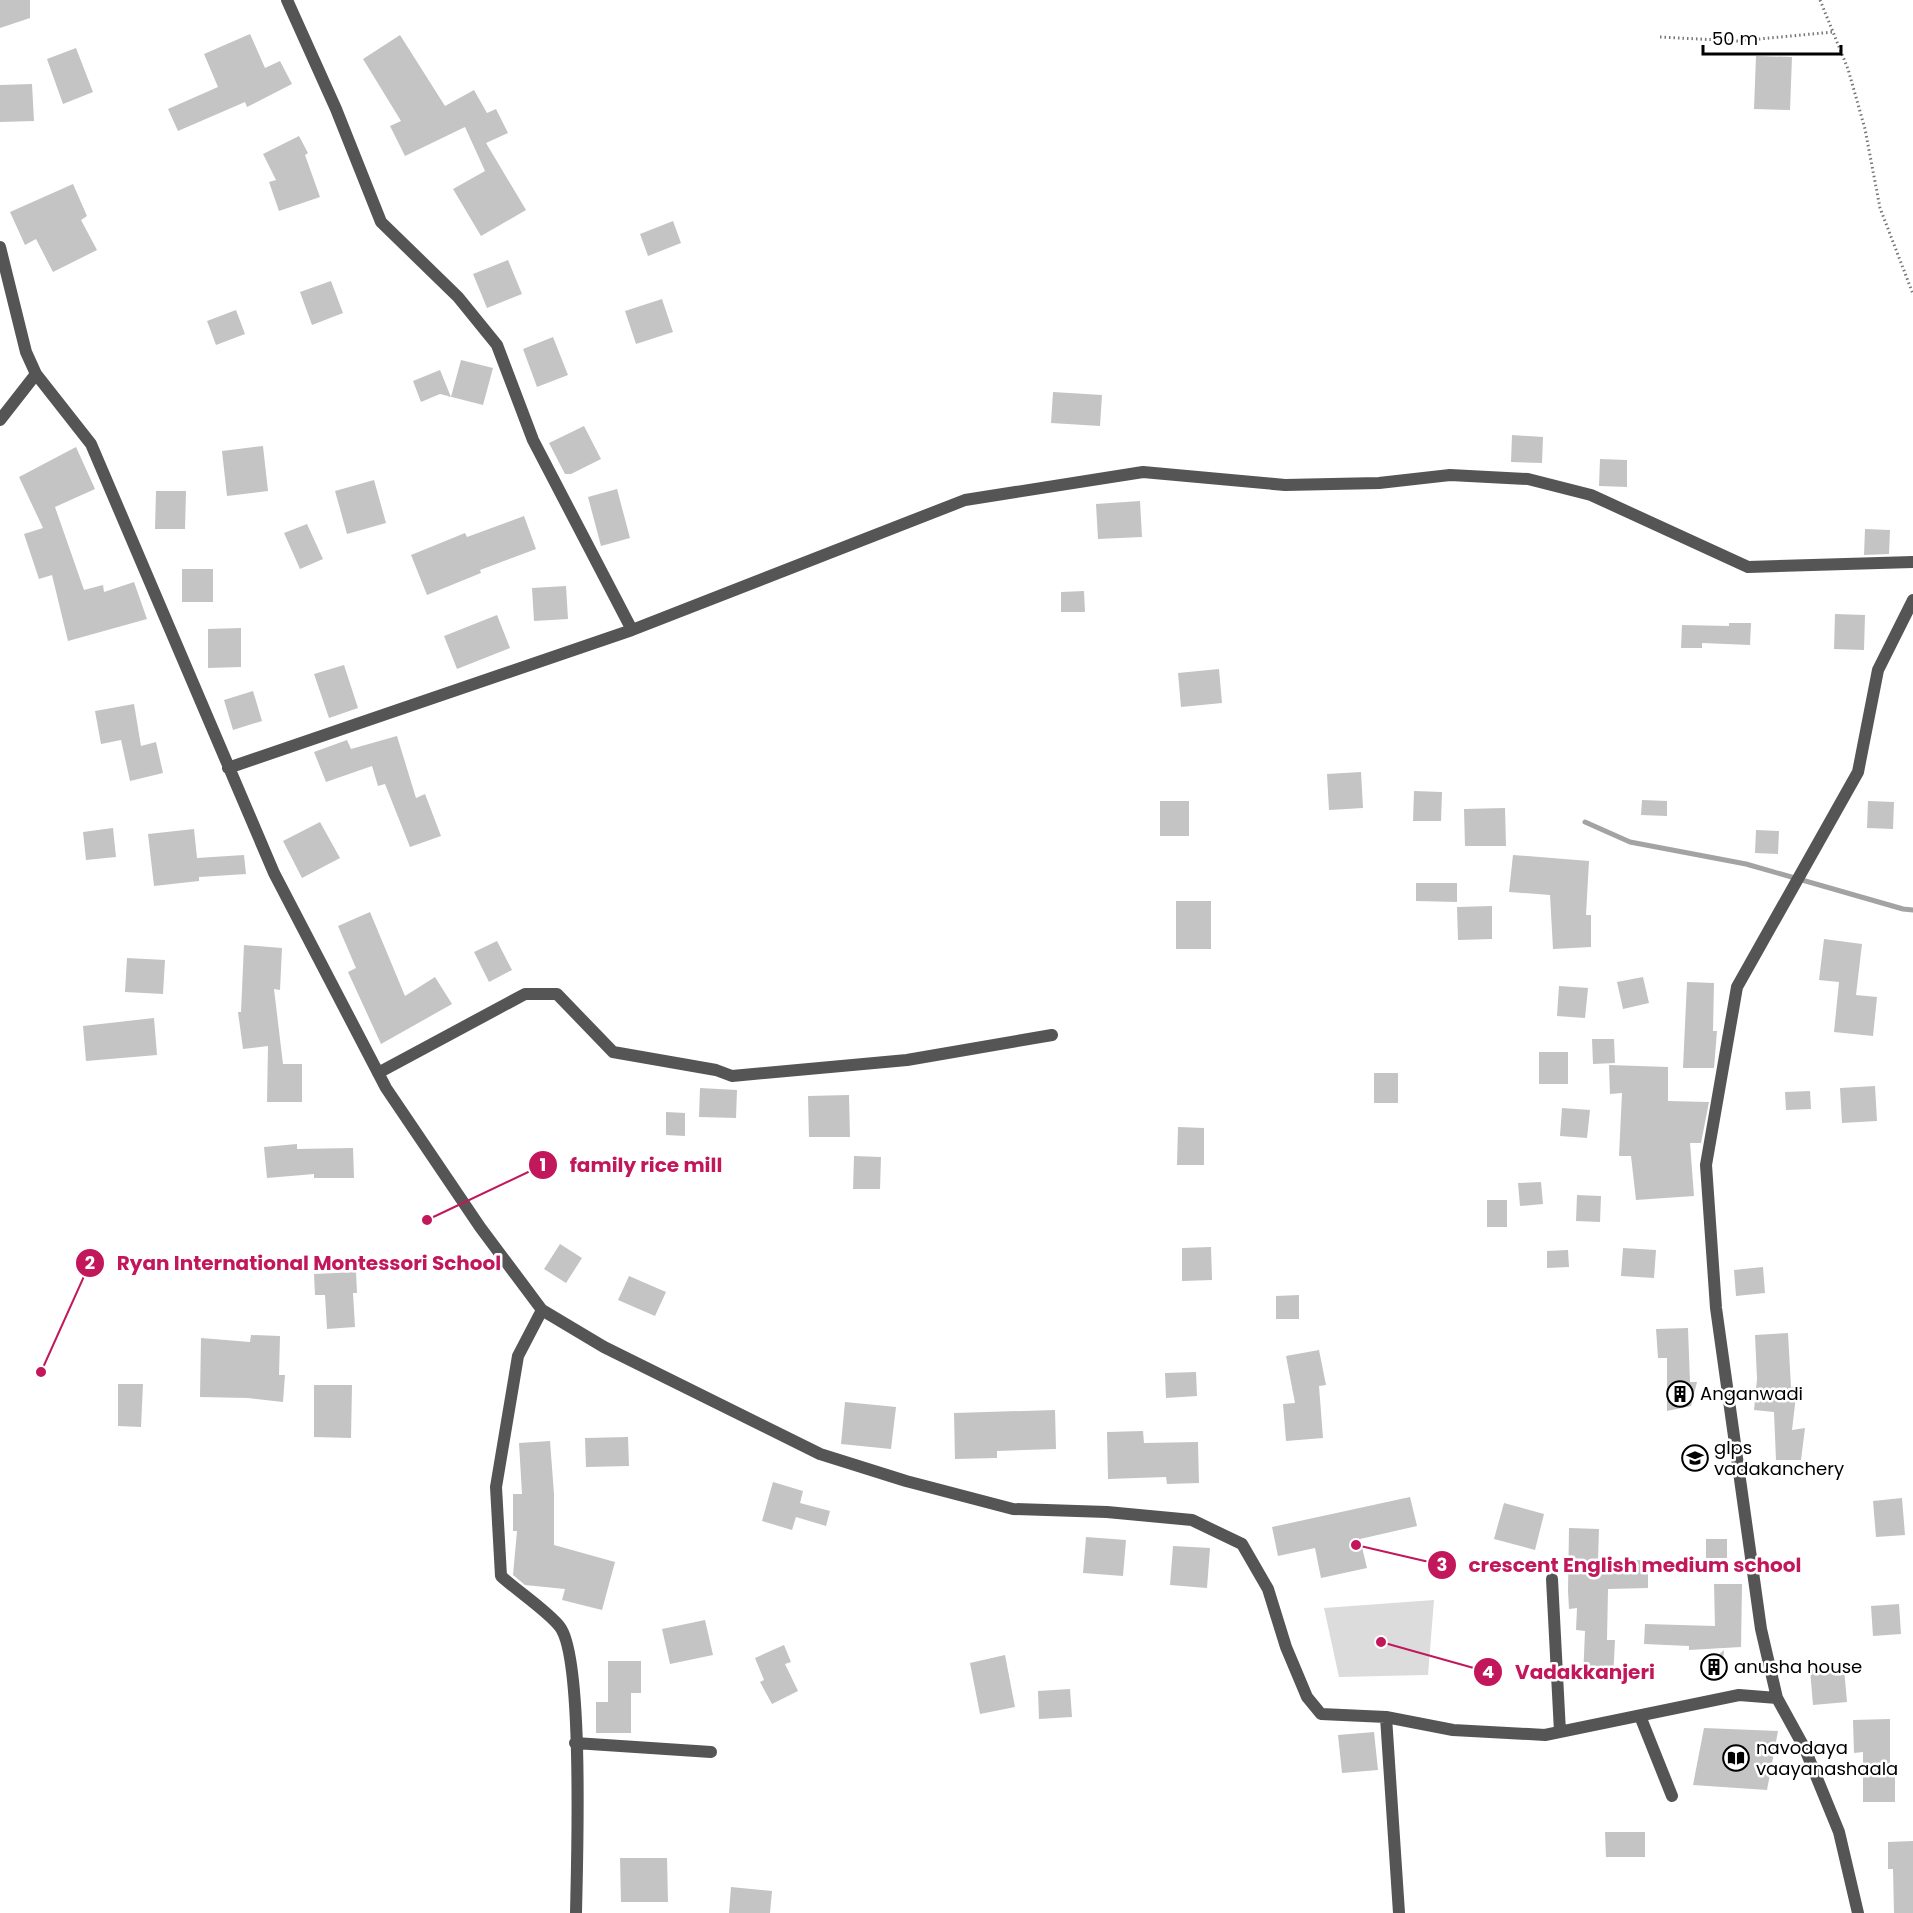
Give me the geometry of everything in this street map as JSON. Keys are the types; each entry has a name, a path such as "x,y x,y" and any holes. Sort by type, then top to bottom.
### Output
{"street":[{"path":"287,0 336,109 381,222 458,297 497,345 533,440 632,630"},
{"path":"0,247 26,352 36,374 91,444 279,884 378,1073 480,1227 542,1310 604,1347 820,1454 906,1481 1013,1509 1107,1512 1192,1520 1242,1544 1268,1589 1286,1647 1307,1696 1321,1714 1386,1717 1453,1730 1545,1735 1738,1695 1778,1698"},
{"path":"0,420 36,374"},
{"path":"228,768 632,630 965,500 1143,472 1285,485 1379,483 1450,476 1528,478 1591,495 1748,567 1913,562"},
{"path":"1858,1913 1839,1832 1805,1749 1778,1698 1761,1629 1716,1308 1706,1165 1737,987 1858,772 1878,670 1913,600"},
{"path":"378,1073 525,994 557,994 612,1052 716,1070 732,1076 907,1060 1052,1035"},
{"path":"542,1310 518,1356 496,1487 501,1576 561,1627 573,1670 576,1913"},
{"path":"1552,1579 1560,1732"},
{"path":"1640,1716 1672,1796"},
{"path":"1386,1717 1399,1913"},
{"path":"575,1743 711,1752"}],"path":[{"path":"1820,0 1848,69 1864,129 1880,208 1913,294"},
{"path":"1660,37 1738,41 1833,32"}],"shaded area":[{"path":"1434,1600 1428,1675 1339,1677 1324,1608"}],"building":[{"path":"0,0 30,0 30,18 0,28"},
{"path":"250,34 265,68 280,61 292,84 247,107 245,102 178,131 168,109 218,87 204,54"},
{"path":"400,35 445,106 474,90 487,113 496,109 508,133 486,143 526,210 481,236 453,189 485,171 465,127 405,156 390,126 401,121 363,59"},
{"path":"76,48 93,92 63,104 47,59"},
{"path":"1756,56 1792,57 1790,110 1754,109"},
{"path":"32,84 34,121 0,122 0,85"},
{"path":"299,136 308,153 305,155 320,197 279,211 269,182 276,180 263,154"},
{"path":"73,184 87,216 81,220 97,250 53,272 36,239 25,245 10,212"},
{"path":"673,221 681,243 648,256 640,234"},
{"path":"508,260 522,294 487,308 473,274"},
{"path":"331,281 343,313 312,325 300,292"},
{"path":"662,299 673,332 636,344 625,311"},
{"path":"236,310 245,334 216,345 207,321"},
{"path":"553,337 568,375 537,387 523,349"},
{"path":"461,360 493,368 483,405 451,397"},
{"path":"440,370 451,397 440,394 421,402 413,381"},
{"path":"1053,392 1102,395 1100,426 1051,423"},
{"path":"584,426 601,459 571,474 565,474 549,443"},
{"path":"1512,435 1543,437 1542,463 1511,462"},
{"path":"263,446 268,491 227,496 222,451"},
{"path":"76,447 95,489 55,507 84,590 103,585 104,592 134,582 147,619 68,641 52,575 39,579 24,534 43,528 19,477"},
{"path":"1600,459 1627,460 1627,487 1599,486"},
{"path":"374,480 386,523 347,534 335,491"},
{"path":"617,489 630,538 601,546 588,497"},
{"path":"156,491 186,491 185,529 155,529"},
{"path":"1140,501 1142,537 1098,539 1096,504"},
{"path":"524,516 536,549 480,570 481,573 427,595 411,555 465,533 467,537"},
{"path":"307,524 323,559 300,569 284,533"},
{"path":"1865,529 1890,530 1889,554 1864,555"},
{"path":"182,569 213,569 213,602 182,602"},
{"path":"566,586 568,619 534,621 532,588"},
{"path":"1084,591 1085,612 1061,612 1061,592"},
{"path":"1835,614 1865,615 1864,650 1834,649"},
{"path":"497,615 510,648 457,669 444,636"},
{"path":"1729,623 1751,623 1750,645 1702,643 1702,648 1681,648 1682,625 1729,626"},
{"path":"241,628 241,667 208,668 208,629"},
{"path":"344,665 358,708 329,718 314,674"},
{"path":"1219,669 1222,703 1181,707 1178,673"},
{"path":"253,691 262,721 233,730 224,700"},
{"path":"134,704 141,746 156,742 163,773 130,781 121,740 101,744 95,711"},
{"path":"397,736 416,798 425,794 441,836 410,847 385,784 378,786 372,766 326,782 314,752 347,740 351,749"},
{"path":"1361,772 1363,808 1329,810 1327,774"},
{"path":"1414,791 1442,792 1441,821 1413,821"},
{"path":"1642,800 1667,801 1667,816 1641,815"},
{"path":"1160,801 1189,801 1189,836 1160,836"},
{"path":"1868,801 1894,802 1893,829 1867,828"},
{"path":"1505,808 1506,846 1465,846 1464,809"},
{"path":"320,822 340,858 302,878 283,841"},
{"path":"113,828 116,857 86,860 83,832"},
{"path":"194,829 197,858 244,855 246,874 199,877 199,881 154,886 148,834"},
{"path":"1756,830 1779,831 1778,854 1755,853"},
{"path":"1513,855 1589,861 1586,915 1591,915 1591,947 1553,949 1550,895 1509,892"},
{"path":"1416,883 1457,883 1457,902 1416,901"},
{"path":"1176,901 1211,901 1211,949 1176,949"},
{"path":"1492,906 1492,939 1458,940 1457,907"},
{"path":"370,912 405,996 435,977 452,1004 381,1044 348,972 356,968 338,926"},
{"path":"1824,939 1862,944 1856,995 1877,997 1873,1036 1834,1032 1839,982 1819,980"},
{"path":"497,941 512,970 489,982 474,952"},
{"path":"244,945 282,948 280,990 274,989 283,1064 302,1064 302,1102 267,1102 268,1046 243,1049 238,1012 241,1012"},
{"path":"127,958 165,960 163,994 125,992"},
{"path":"1643,977 1649,1003 1623,1009 1617,982"},
{"path":"1687,982 1714,983 1713,1031 1717,1031 1714,1068 1683,1068"},
{"path":"1559,986 1588,988 1585,1018 1557,1016"},
{"path":"154,1018 157,1055 86,1061 83,1026"},
{"path":"1592,1039 1614,1039 1615,1063 1593,1064"},
{"path":"1539,1052 1568,1052 1568,1084 1539,1084"},
{"path":"1609,1065 1668,1067 1668,1101 1709,1102 1701,1143 1690,1143 1694,1196 1636,1200 1631,1156 1619,1156 1622,1093 1610,1094"},
{"path":"1374,1073 1398,1073 1398,1103 1374,1103"},
{"path":"1875,1086 1877,1121 1842,1123 1840,1088"},
{"path":"700,1088 737,1090 736,1118 699,1117"},
{"path":"1810,1091 1811,1109 1786,1110 1785,1092"},
{"path":"849,1095 850,1137 809,1137 808,1096"},
{"path":"1562,1108 1590,1110 1587,1138 1560,1136"},
{"path":"666,1112 685,1113 685,1136 666,1135"},
{"path":"1178,1127 1204,1128 1204,1165 1177,1165"},
{"path":"297,1144 297,1149 353,1148 354,1178 314,1178 314,1174 267,1178 264,1147"},
{"path":"854,1156 881,1157 880,1189 853,1189"},
{"path":"1541,1182 1543,1204 1520,1206 1518,1183"},
{"path":"1577,1195 1601,1196 1600,1222 1576,1221"},
{"path":"1487,1200 1507,1200 1507,1227 1487,1227"},
{"path":"560,1244 582,1258 566,1283 544,1269"},
{"path":"1211,1247 1212,1280 1182,1281 1182,1248"},
{"path":"1623,1248 1656,1250 1654,1278 1621,1276"},
{"path":"1568,1250 1569,1267 1547,1268 1547,1251"},
{"path":"1763,1267 1765,1293 1736,1296 1734,1270"},
{"path":"356,1272 357,1293 353,1293 355,1327 327,1329 325,1295 315,1295 314,1274"},
{"path":"629,1276 666,1292 655,1316 618,1300"},
{"path":"1299,1295 1299,1319 1276,1319 1276,1296"},
{"path":"1688,1328 1690,1382 1697,1382 1691,1406 1667,1411 1667,1358 1658,1358 1656,1329"},
{"path":"1788,1333 1791,1387 1797,1387 1792,1430 1805,1428 1801,1460 1776,1460 1774,1412 1754,1410 1757,1379 1755,1335"},
{"path":"251,1335 280,1336 279,1375 285,1375 283,1402 248,1398 200,1397 201,1338 250,1342"},
{"path":"1319,1350 1326,1385 1319,1386 1323,1438 1286,1441 1283,1404 1295,1403 1286,1356"},
{"path":"1196,1372 1197,1396 1166,1398 1165,1373"},
{"path":"118,1384 143,1384 141,1427 118,1426"},
{"path":"314,1385 352,1385 351,1438 314,1437"},
{"path":"845,1402 896,1407 891,1449 841,1444"},
{"path":"1055,1410 1056,1449 997,1451 997,1458 955,1459 954,1413"},
{"path":"1143,1431 1144,1443 1198,1442 1199,1483 1167,1484 1166,1477 1108,1479 1107,1432"},
{"path":"628,1437 629,1466 586,1467 585,1438"},
{"path":"550,1441 554,1494 554,1545 615,1562 602,1610 562,1600 565,1589 525,1585 513,1575 517,1531 513,1531 513,1494 522,1494 519,1443"},
{"path":"773,1482 803,1491 800,1503 830,1511 826,1526 796,1517 792,1530 762,1521"},
{"path":"1410,1497 1417,1526 1360,1539 1367,1568 1321,1578 1315,1548 1278,1556 1272,1527"},
{"path":"1902,1498 1905,1535 1876,1537 1873,1501"},
{"path":"1504,1503 1544,1514 1535,1550 1494,1539"},
{"path":"1569,1528 1599,1529 1598,1561 1648,1560 1648,1588 1608,1589 1607,1640 1615,1640 1613,1680 1583,1679 1585,1631 1576,1630 1577,1608 1569,1609"},
{"path":"1086,1537 1126,1540 1123,1576 1083,1573"},
{"path":"1706,1539 1727,1539 1727,1558 1706,1558"},
{"path":"1173,1546 1210,1548 1207,1588 1170,1585"},
{"path":"1714,1584 1742,1584 1741,1647 1689,1650 1689,1646 1644,1644 1645,1624 1715,1626"},
{"path":"1899,1604 1901,1634 1873,1636 1871,1606"},
{"path":"705,1620 713,1655 670,1664 662,1629"},
{"path":"784,1645 791,1662 785,1664 798,1691 772,1704 760,1682 764,1680 755,1658"},
{"name":"anusha house","path":"1724,1650 1722,1679 1702,1670"},
{"path":"1005,1655 1015,1707 980,1714 970,1663"},
{"path":"608,1661 641,1661 641,1693 631,1693 631,1733 596,1733 596,1702 608,1702"},
{"path":"1844,1668 1847,1702 1813,1705 1810,1670"},
{"path":"1070,1689 1072,1717 1039,1719 1038,1691"},
{"path":"1890,1719 1890,1770 1895,1770 1895,1802 1863,1802 1863,1752 1854,1753 1853,1720"},
{"name":"navodaya vaayanashaala","path":"1704,1728 1778,1731 1767,1790 1693,1785"},
{"path":"1374,1732 1378,1770 1342,1773 1338,1735"},
{"path":"1605,1832 1645,1832 1645,1857 1606,1857"},
{"path":"1913,1841 1913,1913 1894,1913 1893,1869 1888,1869 1888,1842"},
{"path":"620,1858 667,1858 668,1902 621,1902"},
{"path":"731,1887 772,1891 770,1913 729,1913"}],"waterway":[{"path":"1585,822 1630,842 1746,864 1913,910"}],"place":[{"name":"family rice mill","path":"427,1220"},
{"name":"Ryan International Montessori School","path":"41,1372"},
{"name":"Anganwadi","path":"1680,1394"},
{"name":"glps vadakanchery","path":"1695,1458"},
{"name":"crescent English medium school","path":"1356,1545"},
{"name":"Vadakkanjeri","path":"1381,1642"},
{"name":"anusha house","path":"1714,1667"},
{"name":"navodaya vaayanashaala","path":"1736,1758"}]}
